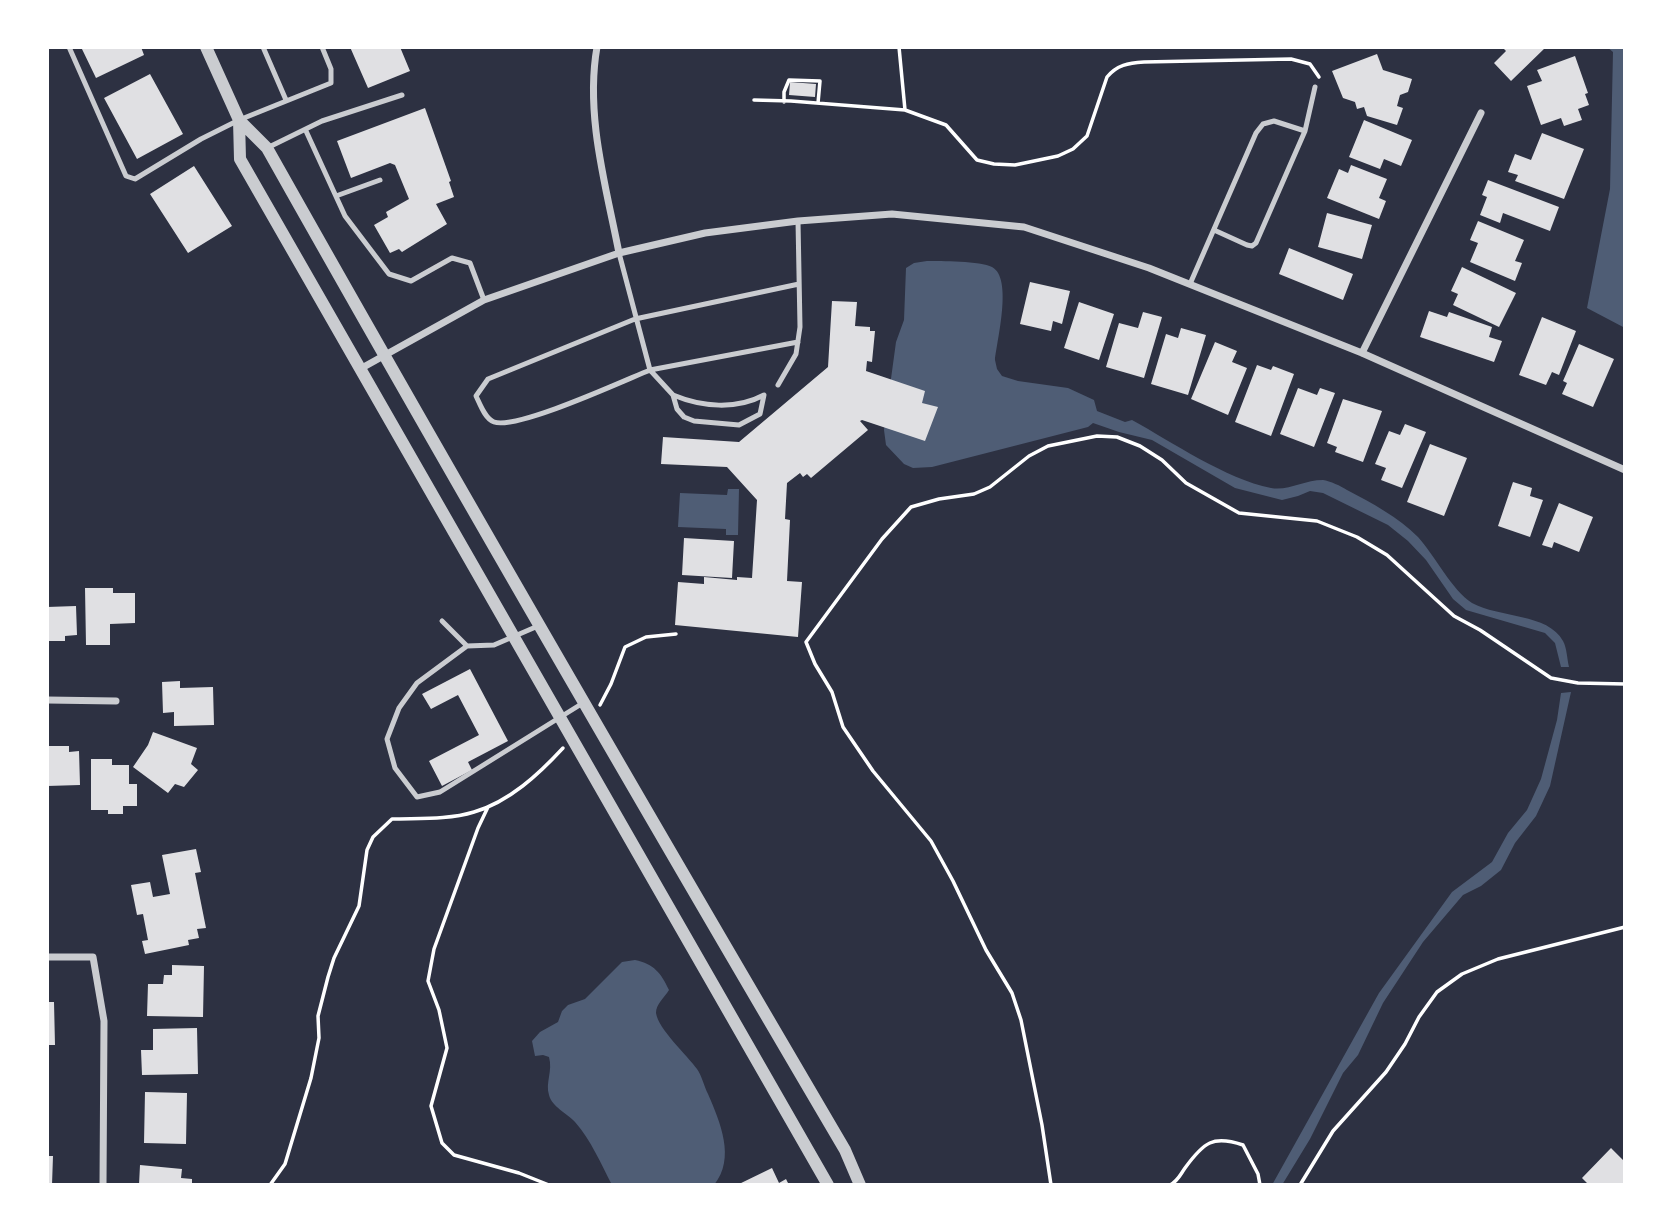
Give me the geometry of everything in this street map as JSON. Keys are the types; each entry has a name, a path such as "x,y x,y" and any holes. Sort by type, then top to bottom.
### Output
{"street":[{"path":"206,47 239,120 267,148 583,703 845,1150 860,1185"},
{"path":"597,47 592,76 597,140 619,253"},
{"path":"1362,353 1481,113"},
{"path":"239,120 240,159 828,1185"},
{"path":"359,369 484,300 619,253 705,233 798,221 892,214 1024,227 1149,268 1362,353 1625,470"},
{"path":"47,700 116,701"},
{"path":"47,957 93,957 104,1021 103,1185"}],"lane":[{"path":"69,47 126,176 135,179 201,139 239,120 331,83 331,69 322,47"},
{"path":"263,47 286,100"},
{"path":"1214,230 1247,245 1256,243 1305,131 1315,87"},
{"path":"267,148 322,121 402,95"},
{"path":"1190,284 1256,134 1263,124 1274,121 1305,131"},
{"path":"306,131 345,216 389,274 411,281 452,258 470,264 484,300"},
{"path":"336,196 380,180"},
{"path":"778,385 796,354 800,327 798,221"},
{"path":"619,253 650,370 673,395 705,404 731,405 750,402 764,395 760,414 739,425 720,425 684,417 677,409 673,395"},
{"path":"798,342 650,370 540,414 504,423 488,418 476,396 488,379 635,318 799,284"},
{"path":"442,621 467,646"},
{"path":"541,625 494,645 467,646 417,683 399,708 387,739 395,768 417,797 440,792 583,703"}],"path":[{"path":"900,47 905,110"},
{"path":"754,100 905,110 946,125 977,160 1016,165 1058,156 1073,149 1087,136 1107,77 1124,64 1291,59 1310,64 1319,77"},
{"path":"784,102 784,92 789,80 807,80 820,81 818,103"},
{"path":"1051,1185 1021,1020 1012,993 986,950 931,841 873,771 842,727 832,692 815,664 806,642 882,539 911,507 939,499 974,494 990,487 1030,456 1048,446 1097,436 1117,437 1140,446 1162,460 1186,483 1239,513 1317,521 1357,537 1395,562 1454,615 1552,678 1578,683 1625,684"},
{"path":"590,715 598,707 611,684 625,647 646,636 676,634"},
{"path":"270,1185 285,1164 312,1078 319,1038 318,1016 334,958 359,906 367,850 373,837 391,819 444,817 475,812 505,798 538,774 572,737"},
{"path":"489,805 434,949 428,981 439,1010 447,1048 431,1106 442,1143 454,1155 519,1173 549,1185"},
{"path":"1300,1185 1333,1132 1386,1072 1437,992 1462,974 1498,959 1625,927"},
{"path":"1170,1185 1177,1181 1195,1156 1208,1144 1223,1138 1243,1145 1258,1174 1259,1185"}],"water":[{"path":"1607,47 1625,47 1625,328 1587,308 1610,189 1613,52"},
{"path":"927,261 979,264 992,267 998,273 1003,296 995,360 1002,376 1068,388 1094,400 1097,411 1125,422 1132,420 1200,459 1254,483 1278,489 1323,480 1342,487 1384,511 1418,537 1458,590 1472,603 1535,621 1556,632 1563,641 1569,667 1561,667 1555,643 1545,633 1466,610 1453,599 1426,560 1388,525 1323,493 1310,491 1282,500 1235,488 1152,440 1093,423 1088,427 932,467 913,468 904,464 886,445 884,430 896,342 904,320 906,268 914,263"},
{"path":"728,489 739,489 738,535 726,535 726,529 678,527 680,493 727,495"},
{"path":"1571,692 1550,786 1536,816 1515,843 1501,870 1481,886 1463,895 1423,942 1383,1003 1358,1055 1343,1073 1310,1139 1282,1185 1272,1185 1379,993 1452,892 1492,862 1508,833 1527,810 1541,779 1557,720 1561,693"},
{"path":"635,960 652,967 666,984 669,990 657,1007 658,1019 699,1072 717,1116 725,1152 721,1174 714,1185 612,1185 581,1129 551,1099 548,1090 549,1057 535,1056 532,1041 540,1032 558,1022 562,1011 568,1005 585,999 622,962"}],"building":[{"path":"81,47 141,47 144,55 96,78"},
{"path":"350,47 400,47 410,71 368,88"},
{"path":"1502,47 1546,47 1511,81 1494,63 1506,51"},
{"path":"1377,54 1383,70 1412,79 1408,92 1400,95 1397,106 1403,108 1397,125 1367,116 1364,107 1357,109 1355,102 1343,98 1332,71"},
{"path":"1575,56 1588,93 1585,94 1589,105 1578,109 1582,120 1564,126 1561,118 1541,125 1527,86 1542,81 1537,70"},
{"path":"150,74 183,134 137,159 104,98"},
{"path":"790,82 816,84 815,97 789,95"},
{"path":"425,108 451,181 449,182 454,197 436,204 447,224 402,252 399,249 390,253 374,225 388,217 386,212 409,199 395,165 390,163 351,178 337,141"},
{"path":"1364,120 1412,140 1401,166 1384,159 1380,169 1349,157"},
{"path":"1542,133 1584,149 1564,199 1515,181 1518,175 1508,172 1515,154 1531,160"},
{"path":"1351,165 1387,179 1379,198 1386,201 1379,219 1327,198 1339,169 1348,173"},
{"path":"194,166 232,226 188,253 150,194"},
{"path":"1488,180 1559,207 1550,231 1503,213 1500,223 1480,215 1487,197 1482,195"},
{"path":"1327,213 1372,225 1362,259 1318,247"},
{"path":"1478,221 1524,240 1515,261 1522,263 1515,281 1470,262 1478,243 1470,240"},
{"path":"1289,248 1353,274 1343,300 1279,274"},
{"path":"1462,267 1516,293 1499,327 1453,305 1458,294 1451,291"},
{"path":"1030,282 1070,291 1062,324 1053,321 1051,331 1020,324"},
{"path":"832,301 857,302 855,326 870,327 870,331 875,331 872,362 867,361 866,371 925,391 922,403 938,407 925,441 862,420 860,421 868,430 811,478 807,474 803,477 800,473 787,483 785,519 790,520 787,581 802,582 798,637 675,625 678,582 704,584 704,577 737,580 737,577 752,578 757,500 727,467 661,464 663,437 739,442 828,367"},
{"path":"1079,302 1114,314 1099,360 1064,348"},
{"path":"1429,311 1447,317 1449,312 1492,327 1489,337 1502,341 1494,362 1420,337"},
{"path":"1143,312 1162,317 1144,378 1106,367 1119,323 1138,328"},
{"path":"1542,317 1576,331 1559,375 1552,372 1546,385 1519,375"},
{"path":"1181,328 1206,335 1188,395 1151,384 1166,334 1178,338"},
{"path":"1215,342 1237,351 1232,362 1247,368 1228,415 1191,399"},
{"path":"1579,344 1614,359 1593,407 1562,394 1567,383 1563,381"},
{"path":"1257,365 1271,370 1273,366 1294,374 1271,436 1235,422"},
{"path":"1298,388 1317,395 1320,388 1335,393 1314,447 1280,434"},
{"path":"1343,399 1382,411 1363,462 1335,452 1337,447 1327,443"},
{"path":"1405,424 1426,432 1402,488 1381,480 1386,468 1375,464 1389,431 1400,435"},
{"path":"1430,444 1467,458 1444,516 1407,502"},
{"path":"1513,482 1532,488 1530,496 1543,500 1530,537 1498,526"},
{"path":"1559,503 1593,517 1579,552 1554,542 1552,548 1542,545"},
{"path":"684,538 734,541 732,578 682,575"},
{"path":"85,588 113,588 113,593 135,593 135,623 110,624 110,645 86,645"},
{"path":"76,606 77,635 65,636 65,641 47,641 47,607"},
{"path":"470,669 508,741 468,762 472,770 442,786 429,761 479,735 458,695 431,709 422,694"},
{"path":"180,681 180,688 213,687 214,725 174,726 174,712 163,713 162,682"},
{"path":"153,732 197,748 191,764 198,770 184,787 175,784 168,793 133,767 148,745"},
{"path":"47,746 69,746 69,752 79,751 80,785 47,786"},
{"path":"91,759 112,759 112,765 129,765 129,784 137,784 137,806 123,806 123,814 108,814 108,810 91,810"},
{"path":"196,849 201,872 195,873 206,928 197,929 199,938 188,940 189,945 145,954 142,941 148,940 143,914 137,915 131,885 150,882 153,897 170,894 162,855"},
{"path":"172,965 204,966 203,1017 147,1016 148,984 163,984 164,975 172,975"},
{"path":"47,1002 54,1002 55,1045 47,1045"},
{"path":"197,1028 198,1074 142,1075 141,1050 153,1050 153,1029"},
{"path":"145,1092 187,1093 186,1144 144,1143"},
{"path":"1611,1148 1625,1162 1625,1185 1589,1185 1582,1178"},
{"path":"47,1156 53,1156 52,1185 47,1185"},
{"path":"140,1165 182,1169 181,1178 192,1179 192,1185 139,1185"},
{"path":"772,1168 779,1183 786,1179 789,1185 737,1185"}]}
